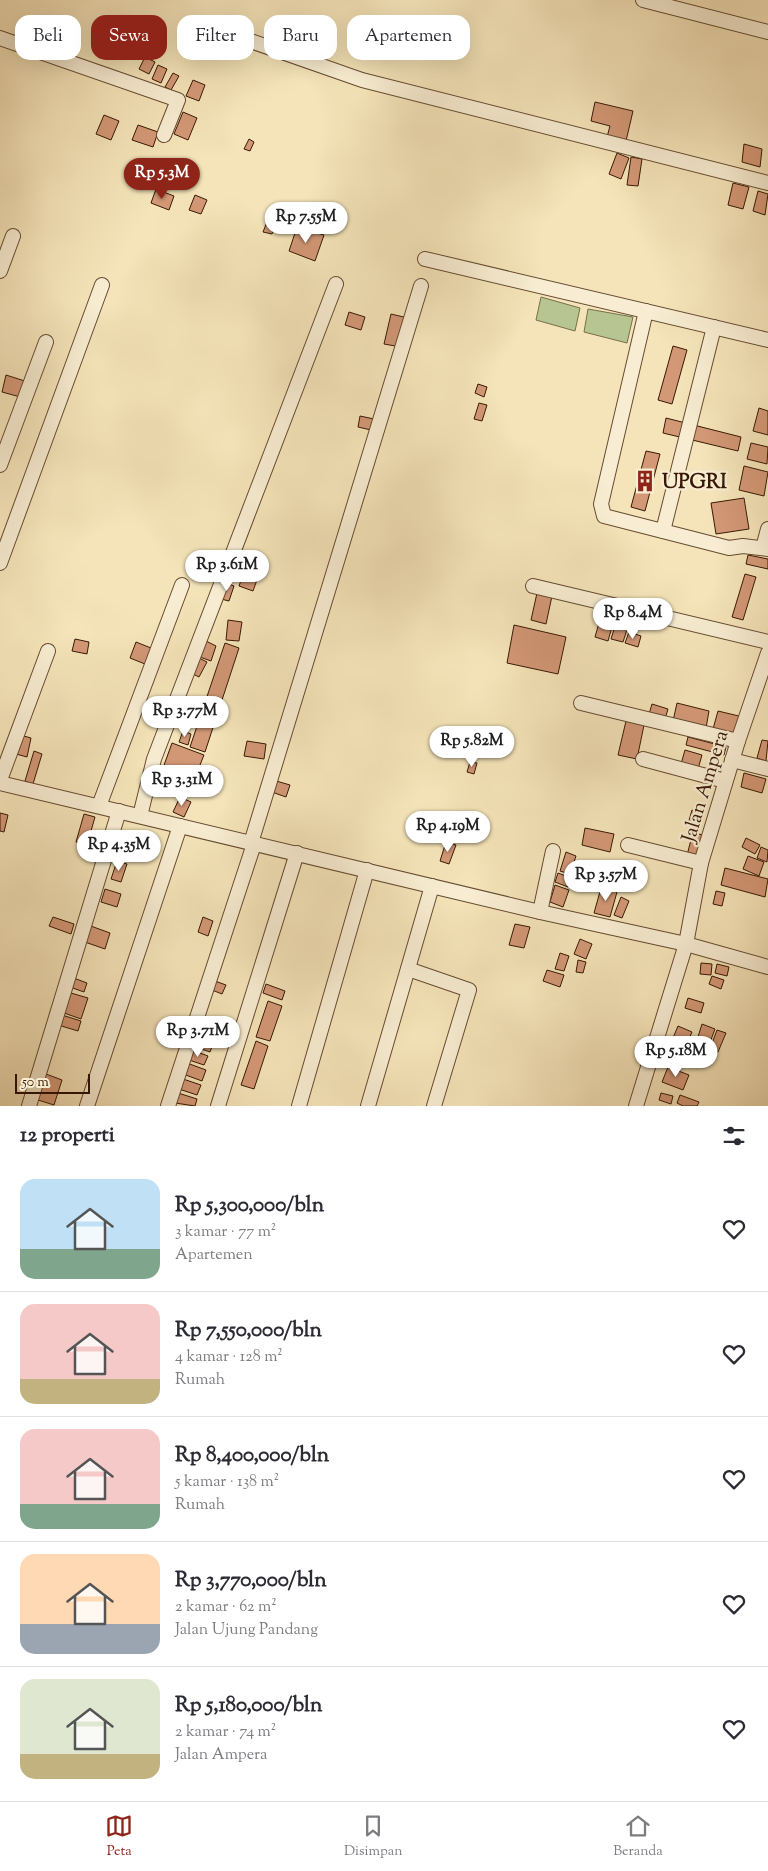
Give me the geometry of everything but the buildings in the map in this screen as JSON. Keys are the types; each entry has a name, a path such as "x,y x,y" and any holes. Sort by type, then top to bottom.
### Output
{"street":[{"path":"643,0 768,32"},
{"path":"0,38 178,100 164,135"},
{"path":"254,42 362,80 768,183"},
{"path":"0,271 13,236"},
{"path":"426,259 768,340"},
{"path":"140,816 154,758 336,284"},
{"path":"0,563 102,285"},
{"path":"168,1106 252,843 421,286"},
{"path":"646,311 601,504 601,512 604,516 729,548 765,549 768,529"},
{"path":"663,531 714,327"},
{"path":"0,465 46,342"},
{"path":"99,806 182,585"},
{"path":"534,586 768,642"},
{"path":"48,651 0,781 540,912 686,944 768,967"},
{"name":"Jalan Ampera","path":"636,1106 686,944 701,863 725,781 768,653"},
{"path":"581,704 738,741"},
{"path":"644,759 725,781"},
{"path":"732,760 768,769"},
{"path":"29,1106 119,811"},
{"path":"87,1106 180,826"},
{"path":"628,845 701,863"},
{"path":"540,912 553,851"},
{"path":"218,1106 297,853"},
{"path":"299,1106 368,870"},
{"path":"368,1106 432,886"},
{"path":"408,969 469,990 434,1106"}],"green space":[{"path":"541,297 580,308 575,331 536,320"},
{"path":"588,309 633,317 627,343 584,332"}],"place":[{"name":"UPGRI","path":"645,481"}]}
